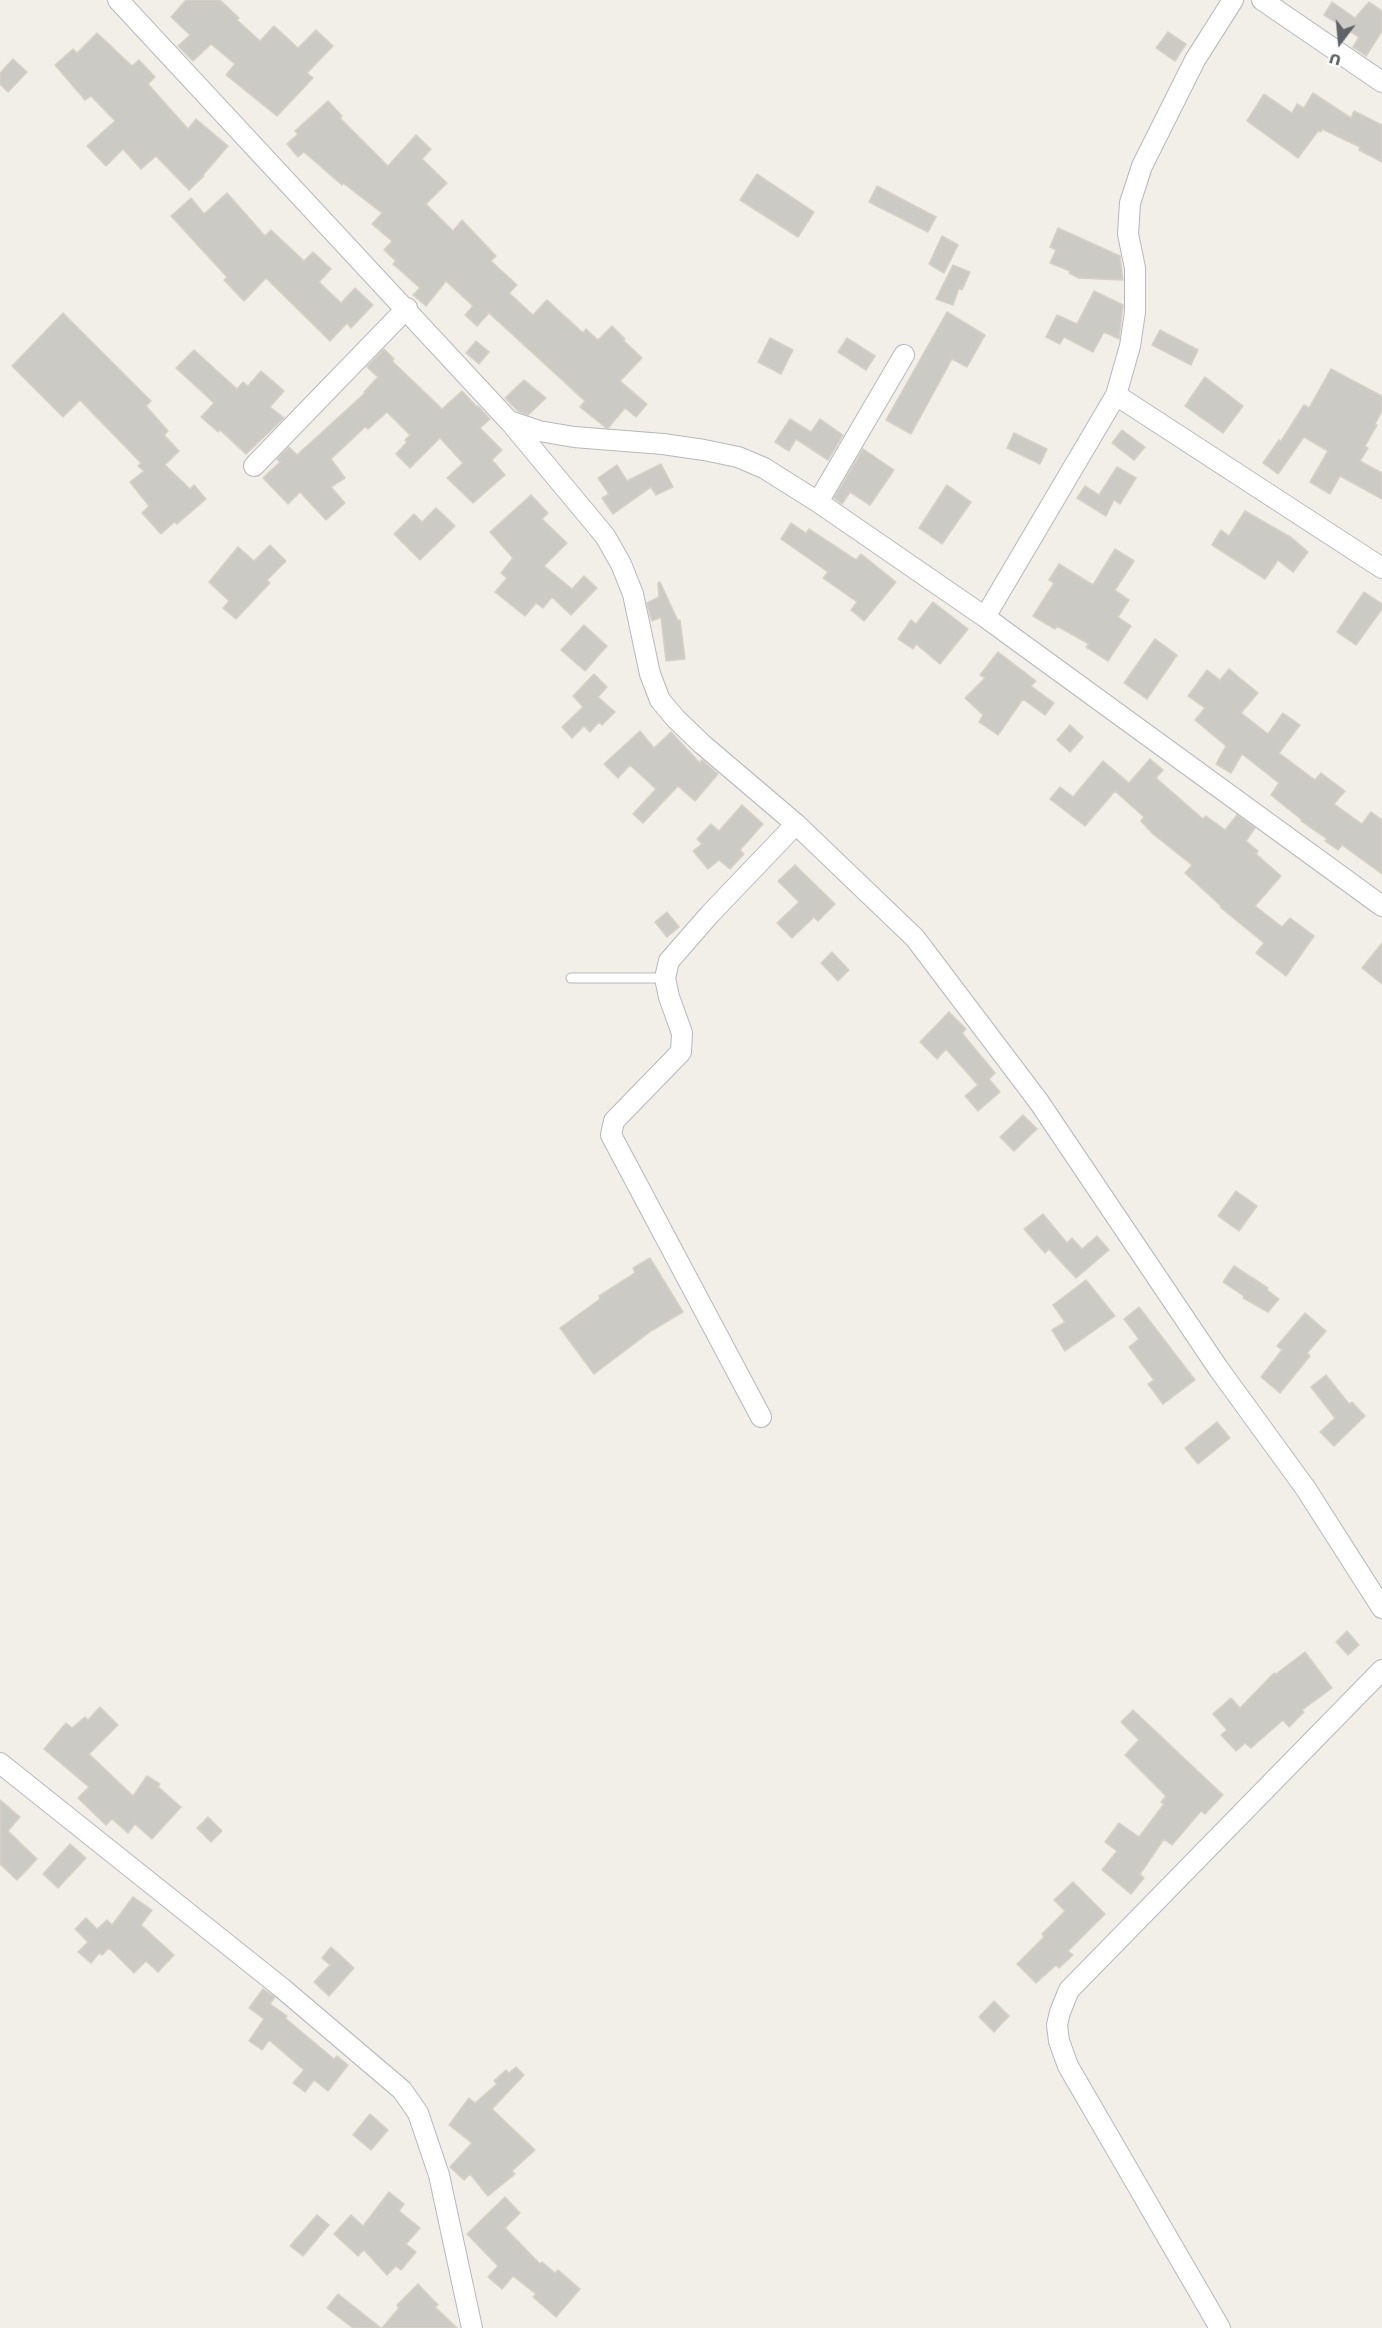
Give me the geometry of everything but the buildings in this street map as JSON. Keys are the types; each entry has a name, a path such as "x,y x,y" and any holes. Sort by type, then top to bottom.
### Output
{"street":[{"path":"118,0 509,421 605,536 621,564 633,594 650,674 660,700 702,744 796,824 915,938 1039,1102 1218,1368 1306,1489 1382,1608"},
{"path":"985,616 1116,395 1130,346 1136,312 1135,268 1128,234 1130,203 1142,166 1196,60 1233,0"},
{"path":"1262,0 1382,82"},
{"path":"254,466 406,308"},
{"path":"818,502 904,355"},
{"path":"1116,395 1382,568"},
{"path":"509,421 539,431 574,437 663,444 738,457 764,468 985,616 1382,906"},
{"path":"761,1417 611,1135 614,1121 681,1052 682,1033 665,978 669,961 710,914 796,824"},
{"path":"1220,2328 1068,2066 1059,2041 1057,2025 1060,2012 1069,1990 1382,1671"},
{"path":"0,1763 282,1988 402,2090 418,2113 439,2175 472,2328"}],"lane":[{"path":"571,978 665,978"}]}
